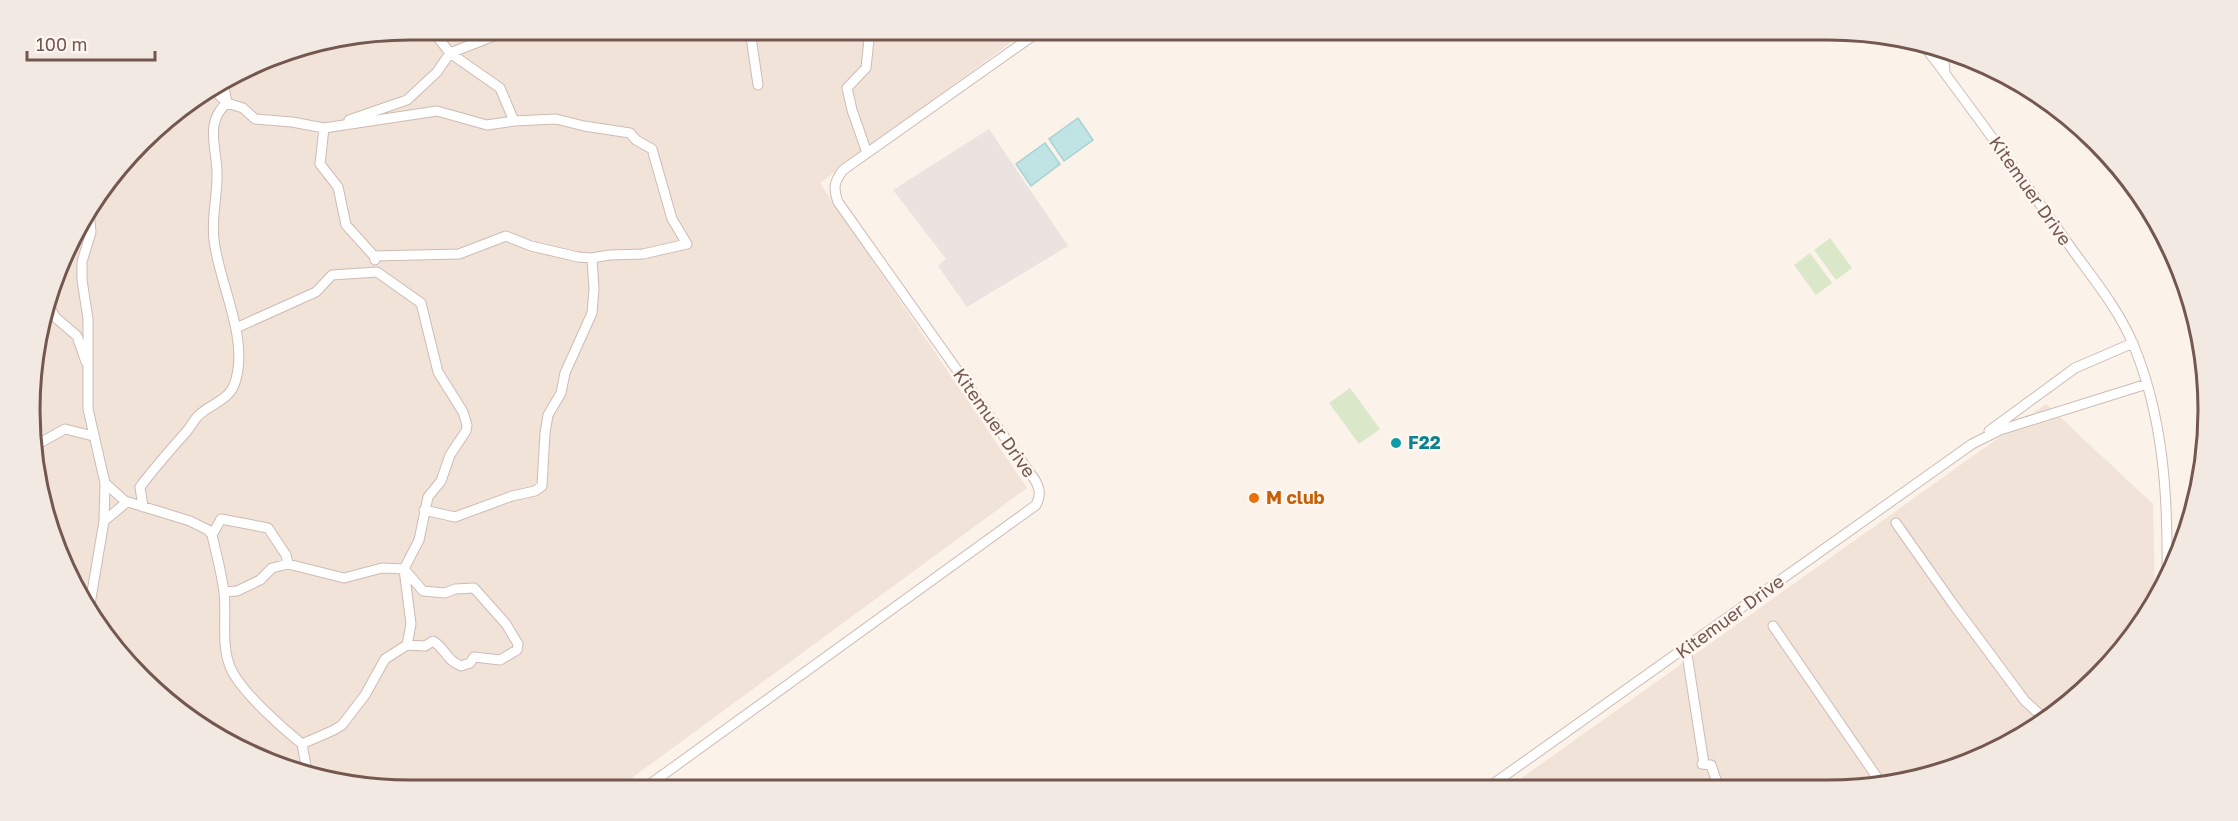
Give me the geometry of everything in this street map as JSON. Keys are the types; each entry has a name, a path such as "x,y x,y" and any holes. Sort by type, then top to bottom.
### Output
{"street":[{"path":"440,40 450,53 500,88 514,121"},
{"path":"324,128 407,100 437,72 450,53 483,40"},
{"path":"751,40 758,85"},
{"path":"867,153 847,88 866,68 869,40"},
{"name":"Kitemuer Drive","path":"656,780 1028,511 1036,505 1040,498 1040,488 1035,480 838,202 834,189 836,179 843,170 1027,40"},
{"name":"Kitemuer Drive","path":"1932,56 2102,292 2133,343 2147,384 2000,430 1972,444"},
{"path":"1944,59 1945,73"},
{"path":"225,90 227,103"},
{"path":"218,94 227,103 243,108 255,119 292,122 324,128 437,111 488,125 555,119 630,133 636,140 652,149 672,219 687,244 643,254 592,258 531,246 506,236 459,254 374,256"},
{"path":"143,507 140,487 190,428 197,416 228,397 237,379 236,328 225,294 213,231 217,173 213,135 218,111 227,103"},
{"path":"324,128 320,164 338,187 346,225 374,256 377,272"},
{"path":"90,225 91,232 82,262 82,280 88,319 88,409 105,483 104,521 91,598"},
{"path":"424,510 455,517 512,496 536,491 542,486 548,415 561,393 565,373 592,313 594,289 592,258"},
{"path":"236,328 316,291 332,275 377,272 421,303 438,372 463,412 467,425 466,431 450,455 441,481 428,497 419,540 404,569 411,624 407,645"},
{"path":"53,314 77,336 88,370"},
{"name":"Kitemuer Drive","path":"1499,780 1972,444 2075,368 2133,343"},
{"path":"2147,384 2156,421 2165,487 2167,557"},
{"path":"42,442 65,429 93,436"},
{"path":"105,483 127,502 190,521 212,534 224,592 226,652 232,671 252,697 302,744 306,765"},
{"path":"104,521 127,502"},
{"path":"212,534 221,519 268,528 286,555 288,564"},
{"path":"1896,523 2019,693 2039,713"},
{"path":"224,592 237,591 260,580 272,568 288,564 344,578 382,568 404,569 423,591 445,593 455,589 474,588 506,624 519,646 509,656 500,660 474,657 470,663 461,666 449,661 441,646 433,642 425,646 407,645 385,659 365,695 342,725 302,744"},
{"path":"1773,626 1877,777"},
{"path":"1686,648 1703,764 1711,765 1716,780"}],"shaded area":[{"path":"410,40 1014,40 820,183 1027,488 629,780 386,780 315,768 247,742 225,731 185,704 132,654 90,596 60,529 44,459 41,435 41,386 48,338 60,292 90,225 117,185 149,149 185,117 225,90 292,60 338,48"},
{"path":"989,129 1068,246 967,307 938,266 946,259 893,190"},
{"path":"2046,404 2153,504 2155,583 2121,636 2089,672 2053,704 2012,731 1969,752 1923,768 1852,780 1519,780"}],"green space":[{"path":"1830,238 1852,268 1836,280 1814,250"},
{"path":"1810,253 1832,283 1816,295 1794,265"},
{"path":"1350,388 1380,429 1359,444 1329,403"}],"water":[{"path":"1078,118 1093,140 1064,161 1049,139"},
{"path":"1045,143 1060,164 1031,186 1016,164"}],"place":[{"name":"F22","path":"1396,443"},
{"name":"M club","path":"1254,498"}]}
